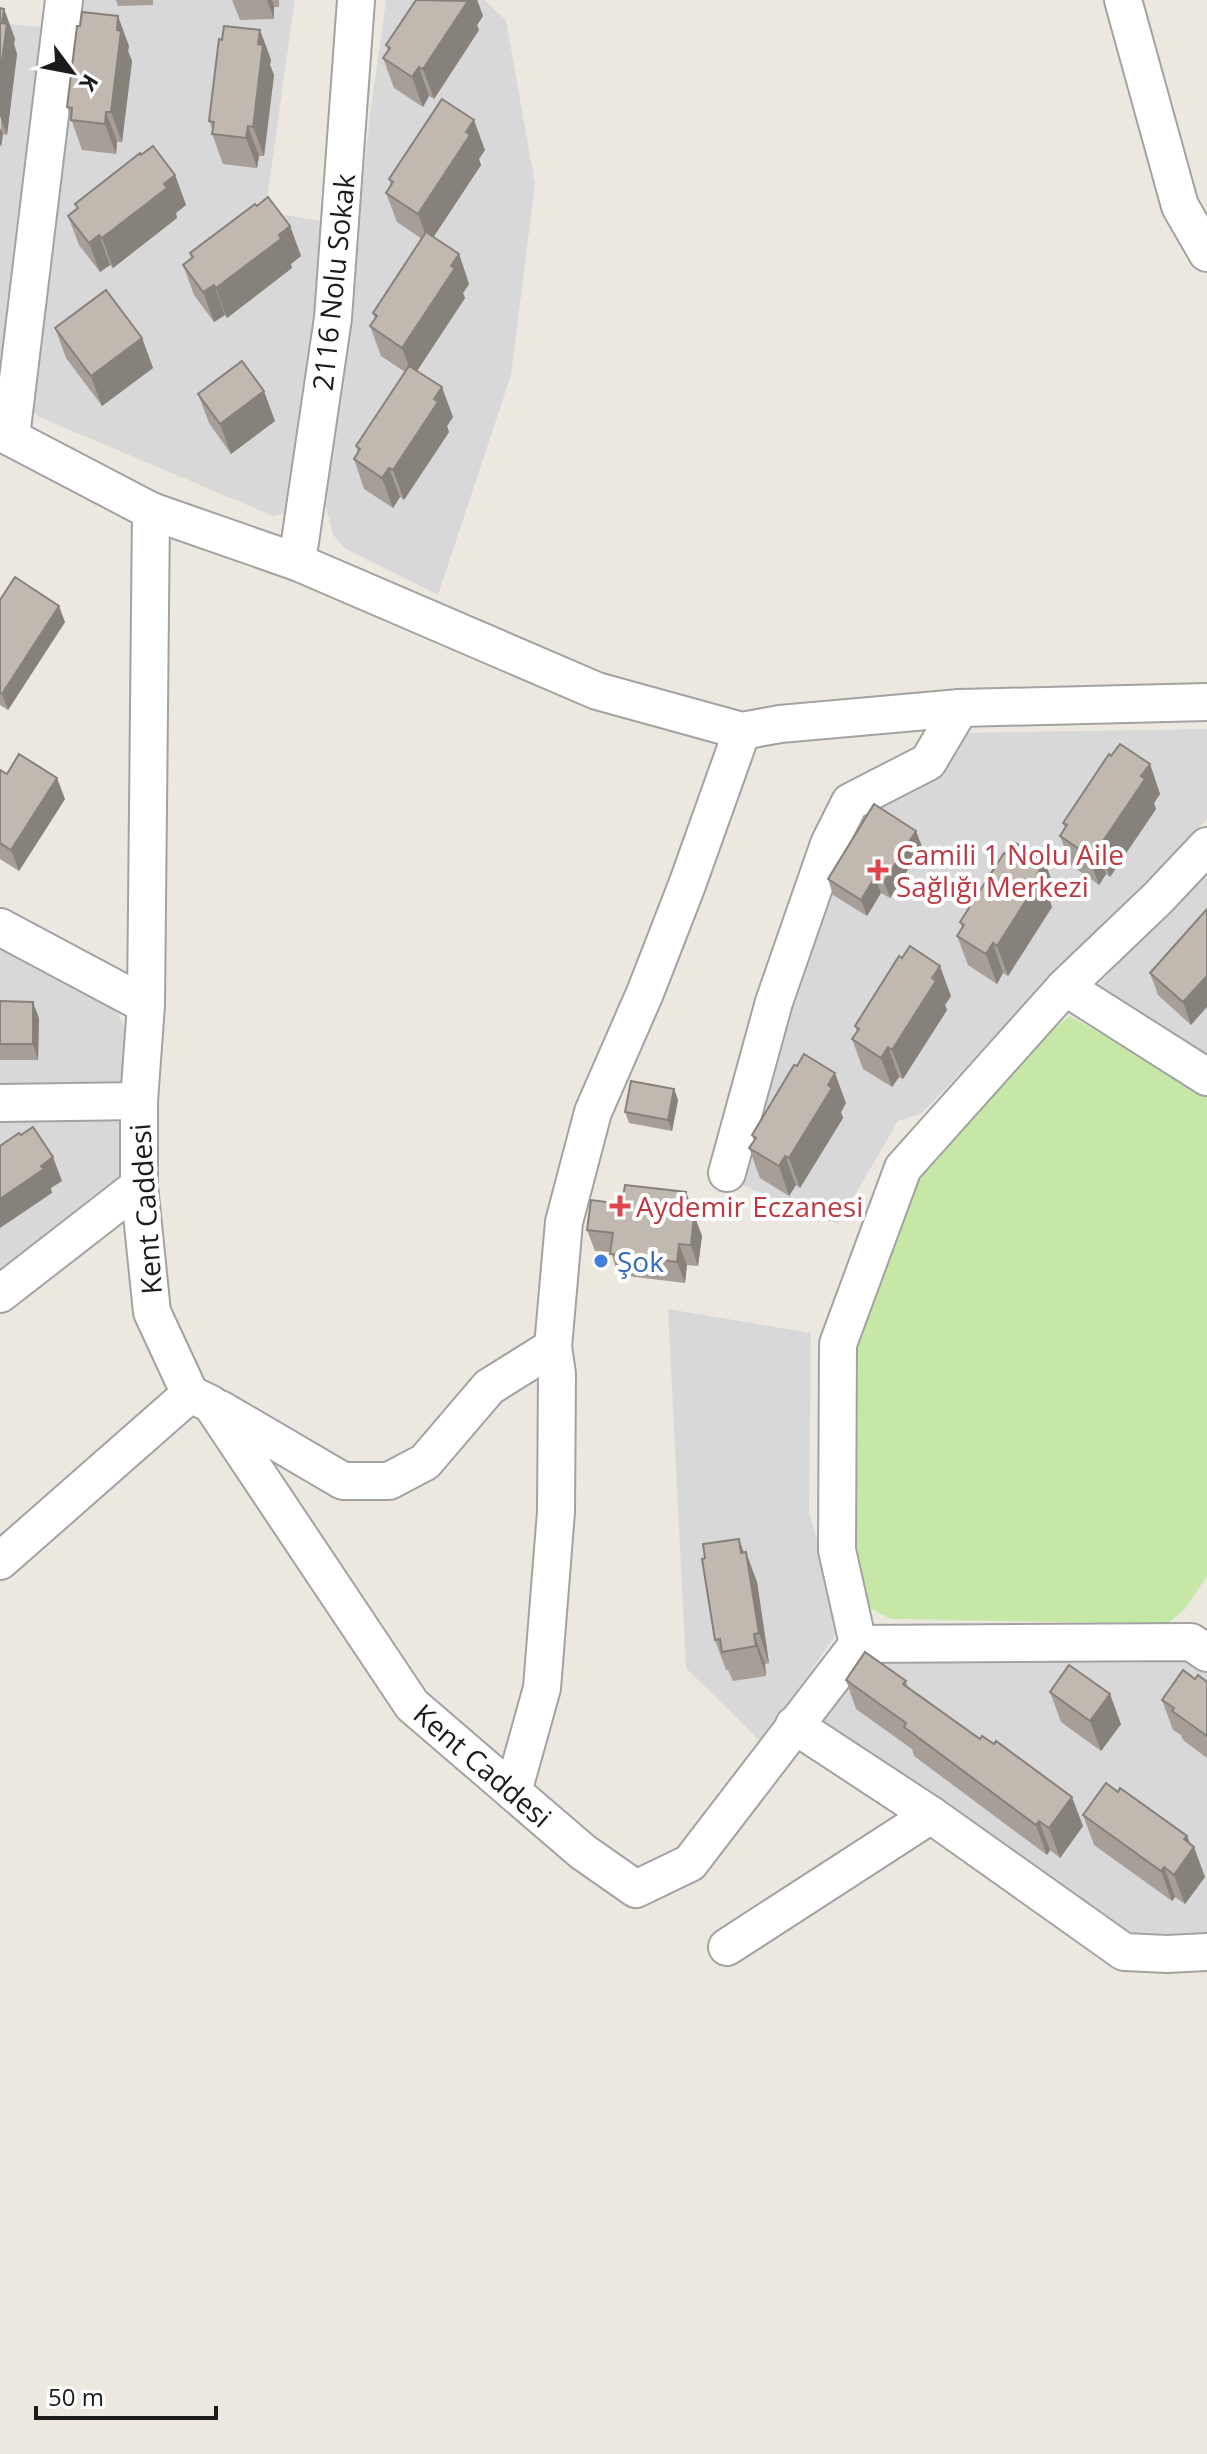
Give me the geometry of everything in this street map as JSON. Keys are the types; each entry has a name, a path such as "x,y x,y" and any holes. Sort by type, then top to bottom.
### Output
{"street":[{"path":"64,0 5,435 151,511 297,562 597,691 742,731 780,724 960,708 1207,702"},
{"name":"2116 Nolu Sokak","path":"297,562 333,318 356,0"},
{"path":"1123,0 1180,206 1207,253"},
{"name":"Kent Caddesi","path":"151,511 146,1005 139,1101 139,1186 152,1312 201,1399 412,1705 583,1852 636,1889 690,1863 794,1725"},
{"path":"727,1173 774,1002 829,844 850,802 928,762 960,708"},
{"path":"513,1792 542,1688 556,1512 557,1374 553,1347 564,1222 593,1112 645,993 742,731"},
{"path":"858,1644 837,1550 838,1344 903,1168 1065,987 1207,846"},
{"path":"0,927 146,1005"},
{"path":"1065,987 1207,1077"},
{"path":"0,1103 139,1101"},
{"path":"0,1294 139,1186"},
{"path":"0,1561 201,1399 343,1481 389,1481 425,1462 489,1387 553,1347"},
{"path":"858,1644 1202,1637"},
{"path":"858,1644 794,1725 931,1815 1124,1952 1207,1952"},
{"path":"727,1947 931,1815"}],"shaded area":[{"path":"77,0 295,0 265,212 329,222 289,513 273,516 37,416 27,402"},
{"path":"386,0 484,0 506,20 535,184 511,375 438,595 346,549 333,535 326,506"},
{"path":"0,23 41,27 3,383 0,386"},
{"path":"1207,729 1207,819 922,1113 898,1121 838,1224 732,1181 835,852 861,817 920,789 959,733"},
{"path":"1207,866 1207,1058 1096,988"},
{"path":"0,946 115,1008 126,1031 120,1088 0,1089"},
{"path":"0,1119 121,1119 118,1188 0,1277"},
{"path":"668,1309 811,1333 809,1512 842,1626 761,1742 686,1668"},
{"path":"866,1656 1187,1657 1207,1673 1207,1945 1121,1939 818,1721"}],"green space":[{"path":"1070,1016 1207,1094 1207,1576 1185,1609 1167,1624 891,1619 863,1605 853,1561 854,1339 898,1214 920,1176 1035,1044"}],"building":[{"path":"416,0 468,1 423,69 419,67 412,77 383,58 390,48 386,45"},
{"path":"0,8 4,9 2,23 7,24 0,75"},
{"path":"82,12 118,16 117,30 121,31 111,112 106,112 105,124 71,120 72,108 67,107 77,26 80,26"},
{"path":"224,26 260,30 258,44 263,45 253,127 248,126 246,138 212,134 214,122 209,121 219,39 222,40"},
{"path":"442,99 474,120 466,132 470,135 418,214 386,193 393,182 389,179"},
{"path":"153,146 175,175 164,184 167,188 102,238 99,235 89,243 68,216 78,208 75,204"},
{"path":"268,197 290,226 279,235 281,239 216,288 214,285 203,292 183,265 193,257 190,253"},
{"path":"426,232 459,254 451,266 455,268 402,348 370,326 377,316 373,313"},
{"path":"106,290 142,338 91,376 55,328"},
{"path":"242,361 264,391 220,424 198,394"},
{"path":"409,366 442,387 434,399 438,402 393,470 389,468 382,478 354,459 360,449 356,446"},
{"path":"15,577 59,606 2,694 0,600"},
{"path":"1120,744 1150,764 1141,776 1145,779 1099,847 1095,844 1088,855 1060,836 1067,825 1063,823 1109,754 1111,756"},
{"path":"19,754 57,778 11,850 0,843 0,770 7,774"},
{"name":"Camili 1 Nolu Aile Sağlığı Merkezi","path":"874,804 916,831 884,882 875,877 861,900 828,879"},
{"path":"1014,842 1045,862 1037,874 1041,877 997,946 993,943 986,954 957,936 964,925 960,922"},
{"path":"1207,909 1207,976 1183,1002 1150,973"},
{"path":"910,946 940,966 932,978 936,981 892,1050 888,1047 881,1058 852,1039 859,1029 855,1026 899,956 902,958"},
{"path":"0,1001 33,1002 33,1044 0,1044"},
{"path":"804,1054 835,1073 828,1085 832,1088 789,1158 785,1156 779,1166 749,1148 756,1138 752,1135 794,1065 797,1066"},
{"path":"631,1081 674,1089 668,1120 625,1112"},
{"path":"33,1127 53,1157 41,1166 44,1169 0,1199 0,1146"},
{"path":"625,1185 686,1192 684,1214 694,1215 691,1245 679,1244 677,1262 610,1254 613,1233 587,1230 591,1200 622,1204"},
{"path":"739,1539 741,1553 746,1552 759,1633 754,1634 756,1646 722,1652 720,1639 715,1640 702,1559 705,1558 703,1544"},
{"path":"865,1652 906,1681 903,1684 980,1739 982,1736 994,1744 996,1741 1072,1797 1049,1828 1039,1821 1036,1825 846,1680"},
{"path":"1069,1665 1110,1694 1090,1721 1050,1692"},
{"path":"1183,1670 1195,1679 1198,1675 1207,1682 1207,1736 1162,1700"},
{"path":"1106,1783 1118,1792 1120,1788 1187,1836 1184,1839 1194,1847 1174,1875 1164,1867 1161,1871 1083,1815"}],"place":[{"name":"Camili 1 Nolu Aile Sağlığı Merkezi","path":"878,870"},
{"name":"Aydemir Eczanesi","path":"620,1206"},
{"name":"Şok","path":"601,1261"}]}
